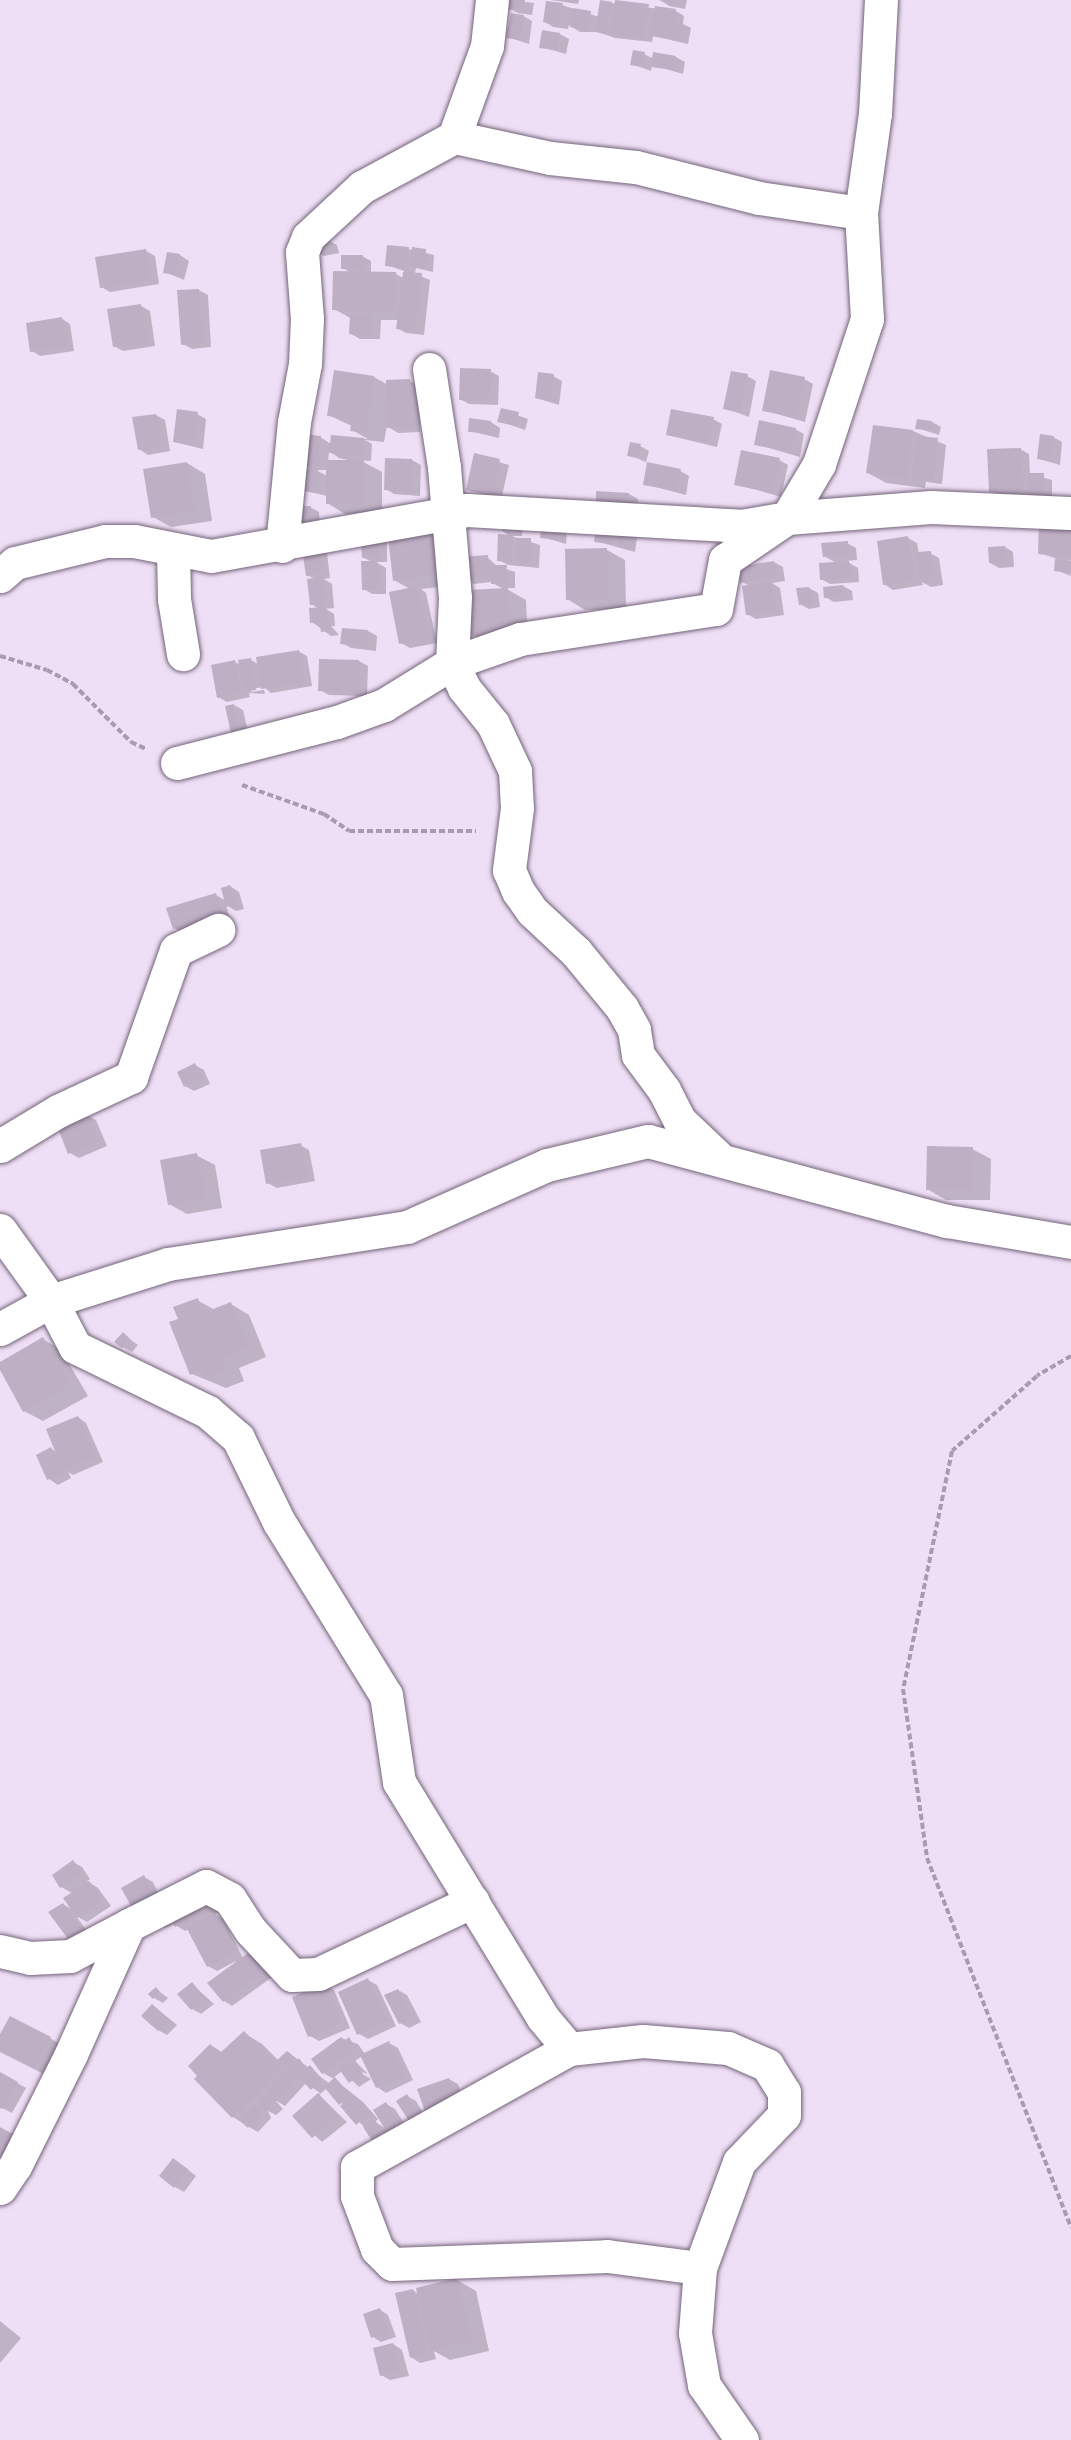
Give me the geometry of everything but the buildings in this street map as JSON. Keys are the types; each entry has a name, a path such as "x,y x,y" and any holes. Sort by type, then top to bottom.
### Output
{"street":[{"path":"282,546 294,422 305,364 302,252 308,237 362,187 453,137 487,46 492,0"},
{"path":"177,763 337,722 384,705 452,663 520,639 716,609 725,560 787,518 819,464 867,319 861,213 875,114 881,0"},
{"path":"453,137 550,158 636,167 759,198 861,213"},
{"path":"429,369 455,597 452,663 464,688 493,724 515,771 517,808 509,857 518,891 532,911 576,952 622,1008 634,1030 638,1055 664,1090 680,1121 717,1157"},
{"path":"0,576 15,563 105,541 134,541 211,556 282,546 364,526 467,510 631,517 741,526 787,518 931,507 1070,513"},
{"path":"173,550 174,599 183,654"},
{"path":"0,1146 58,1111 131,1077 176,950 218,930"},
{"path":"0,1329 51,1301 168,1264 407,1227 547,1165 648,1141 717,1157 947,1221 1071,1242"},
{"path":"0,1230 51,1301 75,1347 208,1412 238,1438 279,1522 386,1695 399,1782 543,2019 569,2049"},
{"path":"0,1951 30,1958 70,1956 206,1886 230,1899 251,1930 292,1975 318,1974 473,1901"},
{"path":"0,2188 15,2166 71,2054 129,1925"},
{"path":"700,2268 607,2256 392,2264 377,2249 357,2196 357,2167 569,2049 643,2041 728,2048 767,2065 784,2092 784,2115 739,2162 700,2268 695,2333 704,2385 742,2440"}],"path":[{"path":"1071,1356 1036,1376 952,1451 903,1689 927,1858 1071,2228"}]}
